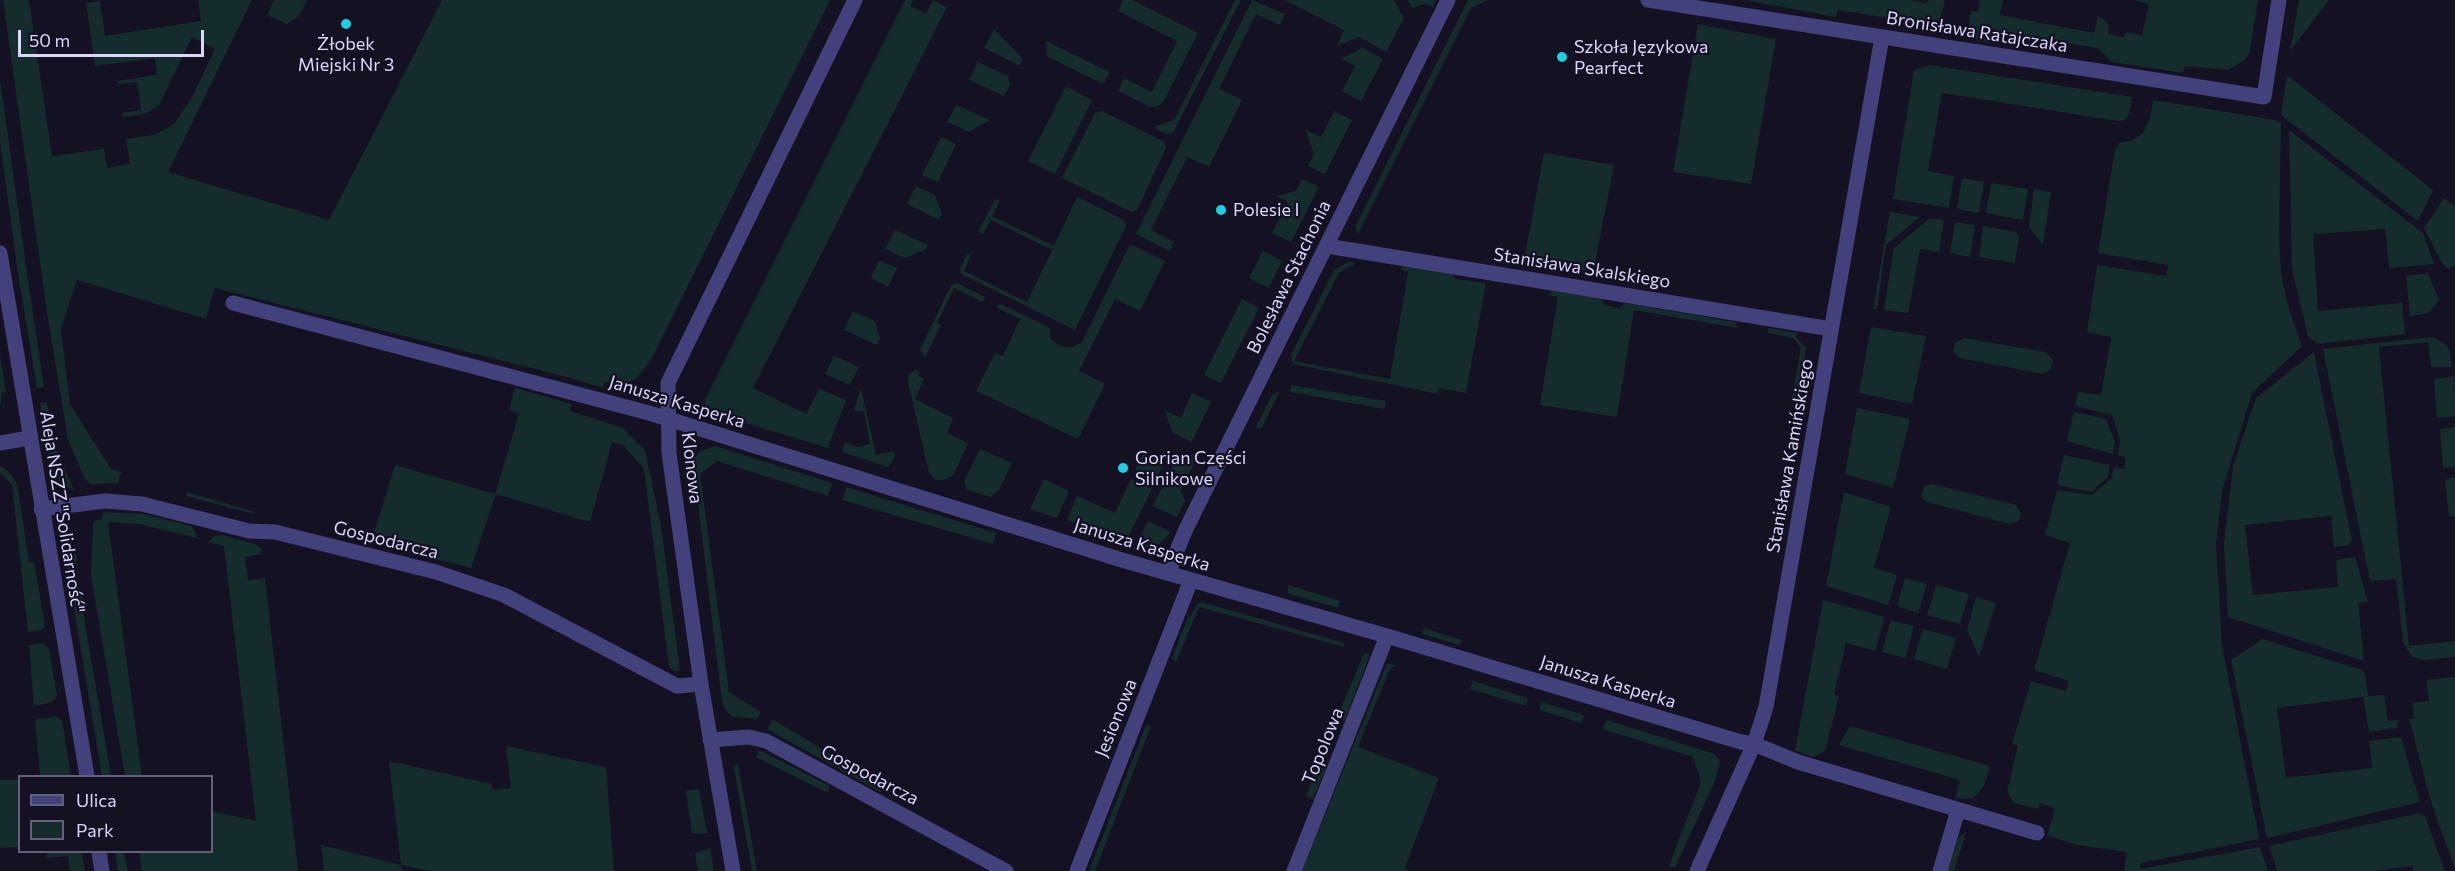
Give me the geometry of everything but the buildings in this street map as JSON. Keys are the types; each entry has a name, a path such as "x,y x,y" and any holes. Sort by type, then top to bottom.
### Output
{"street":[{"name":"Klonowa","path":"733,871 701,684 667,419 667,389 671,372 855,0"},
{"name":"Bolesława Stachonia","path":"1168,573 1185,531 1448,0"},
{"name":"Bronisława Ratajczaka","path":"1648,0 2264,97 2279,0"},
{"name":"Stanisława Kamińskiego","path":"1697,871 1754,744 1766,707 1882,37"},
{"name":"Stanisława Skalskiego","path":"1327,246 1832,329"},
{"name":"Aleja NSZZ \"Solidarność\"","path":"0,253 87,775"},
{"name":"Janusza Kasperka","path":"233,303 667,419 1191,580 1754,744 1798,762 2037,833"},
{"path":"0,443 29,438"},
{"name":"Gospodarcza","path":"41,509 105,501 142,504 249,531 275,532 436,572 471,582 511,599 677,686 701,684"},
{"name":"Jesionowa","path":"1077,871 1191,580"},
{"name":"Topolowa","path":"1294,871 1387,636"},
{"name":"Gospodarcza","path":"710,740 749,737 766,741 1006,871"},
{"path":"1940,871 1958,810"},
{"path":"99,853 102,871"}],"green space":[{"path":"3,0 29,0 52,156 104,149 107,168 130,164 126,139 154,135 174,124 191,99 215,49 192,37 159,105 145,114 122,117 122,113 141,110 137,82 118,84 117,81 157,75 155,58 95,66 86,3 100,1 105,36 201,21 198,0 252,0 168,172 329,220 442,0 830,0 651,360 636,379 623,384 605,382 603,388 215,288 206,319 77,280 61,329 70,404 111,469 121,472 118,483 91,484 86,481 68,440 48,319"},
{"path":"274,0 307,0 299,16 287,24 267,15"},
{"path":"905,0 913,0 910,6 926,14 933,0 947,7 753,388 806,414 819,389 846,400 828,448 709,412 704,402"},
{"path":"1123,0 1132,0 1198,33 1164,101 1158,106 1150,107 1118,91 1124,78 1152,92 1177,41 1118,11"},
{"path":"1235,0 1241,0 1173,133 1166,134 1153,127 1174,120"},
{"path":"1252,0 1285,14 1280,25 1256,14 1219,89 1242,100 1209,167 1187,157 1151,230 1174,242 1170,251 1136,234"},
{"path":"1285,0 1394,0 1404,18 1386,52 1359,37 1337,46 1344,30"},
{"path":"1407,0 1436,0 1433,7 1425,4 1412,8"},
{"path":"1468,0 1488,0 1471,8 1358,234 1355,227"},
{"path":"1745,0 1910,0 1926,3 1928,0 1945,0 1940,20 1931,25 1838,10 1836,17"},
{"path":"1980,0 2003,0 2000,15 2094,33 2098,15 2109,25 2108,34 2124,37 2126,32 2142,35 2149,4 2133,0 2258,0 2250,51 2246,59 2229,70 2185,66 2183,73 2112,62 2098,48 2003,34 1987,42 1978,41 1971,32 1969,22 1971,11 1978,12"},
{"path":"2299,0 2329,0 2290,51"},
{"path":"1698,24 1776,39 1751,184 1673,172"},
{"path":"994,29 1023,59 1020,66 984,48"},
{"path":"1046,41 1110,72 1103,84 1047,56"},
{"path":"1362,48 1383,59 1361,101 1342,91 1355,66 1341,59"},
{"path":"978,62 1008,76 1010,85 1004,96 969,80"},
{"path":"1929,65 2132,97 2129,114 2125,120 2118,121 1942,93 1928,171 1954,176 1949,208 1893,199 1914,70"},
{"path":"2287,75 2433,190 2418,221 2281,115"},
{"path":"0,79 44,387 37,388 19,281 0,141"},
{"path":"1066,86 1092,100 1055,174 1028,161"},
{"path":"2153,100 2275,120 2281,123 2279,240 2281,272 2287,303 2302,346 2252,393 2222,491 2216,544 2222,645 2259,839 2141,863 2140,869 2260,847 2268,871 2124,871 2127,852 2078,845 2047,836 2055,808 2040,803 2038,809 2014,803 2007,792 2018,746 2012,743 2031,681 2066,691 2069,681 2034,670 2070,543 2045,535 2057,490 2092,495 2111,479 2114,467 2124,469 2126,458 2118,455 2120,440 2112,415 2075,406 2078,392 2101,395 2111,337 2087,332 2097,265 2166,276 2168,265 2098,253 2115,149 2118,149 2119,143 2131,141 2143,133 2150,118"},
{"path":"956,105 990,120 969,132 947,122"},
{"path":"1102,111 1165,142 1166,148 1137,210 1131,212 1062,178 1095,113"},
{"path":"1334,111 1352,120 1325,174 1308,166 1314,154 1306,130 1321,137"},
{"path":"2289,130 2423,233 2434,264 2389,268 2385,229 2313,234 2318,311 2402,303 2405,334 2317,344 2308,336 2292,269"},
{"path":"941,137 956,144 938,182 922,175"},
{"path":"1544,153 1614,165 1593,273 1524,261"},
{"path":"1962,178 1984,182 1979,213 1957,209"},
{"path":"1302,179 1319,187 1291,242 1272,233 1288,202 1276,196 1296,191"},
{"path":"1991,183 2028,189 2023,220 1986,213"},
{"path":"916,186 935,195 942,214 939,220 907,204"},
{"path":"2034,189 2051,192 2043,245 2029,227"},
{"path":"1077,197 1124,220 1126,226 1075,330 961,274 960,268 968,253 971,255 964,271 1027,302 1052,250 991,220 983,234 978,232 995,199 1000,201 992,216 1054,246"},
{"path":"2444,198 2455,206 2455,265 2448,269 2442,263 2424,228"},
{"path":"1890,212 1920,217 1886,245 1877,309 1873,309"},
{"path":"1930,218 1944,220 1939,252 1920,249 1908,313 1884,310 1894,248"},
{"path":"1955,222 1975,225 1970,257 1950,253"},
{"path":"1983,226 2016,232 2019,237 2015,263 1979,257"},
{"path":"895,230 928,245 925,250 905,258 885,249"},
{"path":"1130,244 1165,261 1140,311 1115,299 1079,371 1105,384 1078,439 976,391 995,353 1003,356 1020,319 997,308 999,303 1050,328 1050,338 1059,346 1072,347 1082,342"},
{"path":"1263,251 1282,261 1269,288 1249,278"},
{"path":"879,260 897,268 888,287 871,278"},
{"path":"1348,262 1356,263 1339,273 1294,361 1390,379 1408,272 1401,270 1402,266 1452,274 1455,279 1486,283 1466,393 1439,388 1438,394 1293,364 1291,355 1334,270"},
{"path":"2428,273 2439,300 2429,313 2410,316 2406,276"},
{"path":"957,283 985,297 983,302 954,288 937,323 941,325 925,358 920,350 951,285"},
{"path":"1552,291 1602,299 1604,305 1620,308 1624,303 1735,322 1738,328 1634,310 1617,417 1540,405 1558,297 1549,295"},
{"path":"1242,299 1259,308 1221,383 1204,375"},
{"path":"853,311 875,321 880,339 877,345 844,330"},
{"path":"1871,327 1926,336 1912,404 1859,393"},
{"path":"1768,328 1797,333 1796,337 1806,348 1798,401 1792,400 1801,347 1793,338 1768,333"},
{"path":"2433,337 2443,342 2449,349 2452,367 2431,367 2428,342 2379,347 2409,646 2455,641 2455,657 2425,660 2412,657 2403,642 2396,579 2370,581 2323,349"},
{"path":"1964,338 2045,352 2053,359 2050,370 2043,374 1960,358 1953,351 1955,342"},
{"path":"2314,352 2352,541 2349,545 2334,547 2331,516 2245,525 2253,595 2338,587 2336,560 2355,557 2368,602 2358,603 2364,661 2228,617 2224,543 2233,467 2256,398"},
{"path":"0,355 6,393 2,393 0,407"},
{"path":"834,356 859,367 850,385 825,374"},
{"path":"919,371 918,376 924,379 915,399 953,418 947,433 968,443 953,476 944,480 936,480 929,473 908,382 909,373"},
{"path":"2454,376 2455,416 2437,418 2434,379"},
{"path":"1291,385 1386,401 1385,409 1290,392"},
{"path":"515,388 572,404 570,411 623,428 645,450 661,526 680,670 675,672 669,667 644,469 623,445 612,442 590,522 496,494 471,568 371,543 395,465 495,494 519,414 509,410"},
{"path":"861,388 876,455 894,451 895,457 888,467 842,452 845,442 857,447 870,444 864,411 854,411"},
{"path":"1280,391 1261,429 1256,427 1272,395"},
{"path":"1192,393 1211,402 1192,442 1172,432 1165,411 1181,418"},
{"path":"47,402 55,447 74,490 63,485 51,470 40,403"},
{"path":"1857,408 1910,419 1893,488 1845,474"},
{"path":"2074,412 2106,419 2115,442 2113,454 2067,441"},
{"path":"2455,427 2455,467 2443,468 2440,429"},
{"path":"715,446 832,483 828,496 717,461 700,474 729,692 761,712 757,719 733,717 726,711 722,702 694,471 688,469 699,452"},
{"path":"980,449 1012,463 1000,488 991,497 967,490 964,481"},
{"path":"1144,452 1165,462 1156,479 1135,470"},
{"path":"1187,453 1197,457 1181,491 1185,501 1177,517 1153,506 1178,456"},
{"path":"2064,455 2110,465 2108,477 2091,492 2057,485"},
{"path":"0,466 10,473 17,484 29,562 34,562 45,626 42,630 28,632 12,485 0,473"},
{"path":"2455,477 2455,516 2449,517 2445,479"},
{"path":"1044,479 1069,491 1057,518 1030,509"},
{"path":"1131,479 1152,489 1127,539 1067,520 1077,496 1115,513"},
{"path":"1932,484 2016,505 2021,513 2019,520 2010,524 1927,502 1921,497 1924,486"},
{"path":"846,487 996,533 993,544 842,500"},
{"path":"187,492 255,512 254,514 186,496"},
{"path":"1844,492 1891,507 1874,568 1897,575 1888,605 1826,586"},
{"path":"103,512 143,514 192,526 197,538 139,524 108,522 142,775 125,775 91,575 93,524 96,520 102,519"},
{"path":"1148,521 1171,532 1155,548 1136,552 1134,550"},
{"path":"222,535 255,544 261,548 262,554 245,557 248,580 265,578 298,871 142,871 139,853 213,853 213,811 256,821 224,546 208,542 215,536"},
{"path":"77,554 76,570 111,775 102,775 65,555"},
{"path":"1905,578 1927,584 1918,613 1897,606"},
{"path":"1289,585 1340,601 1338,608 1287,593"},
{"path":"1936,585 1969,594 1960,624 1927,615"},
{"path":"1976,597 1996,603 1979,657 1967,630"},
{"path":"1823,600 1885,617 1875,651 1846,643 1834,694 1839,696 1825,751 1813,757 1795,750"},
{"path":"1202,602 1344,643 1344,647 1199,607 1176,662 1172,658 1189,615 1191,616 1197,604"},
{"path":"1891,620 1914,626 1905,658 1882,652"},
{"path":"1424,628 1462,640 1460,645 1422,634"},
{"path":"1923,629 1956,638 1947,669 1914,659"},
{"path":"2262,639 2362,670 2365,673 2368,696 2384,695 2388,721 2399,720 2397,728 2369,732 2363,697 2277,708 2286,778 2372,768 2369,741 2401,737 2420,802 2267,838 2231,660"},
{"path":"43,643 49,649 57,695 53,702 34,706 29,645"},
{"path":"1364,653 1369,654 1369,657 1345,720 1337,718"},
{"path":"1387,663 1395,665 1388,673 1358,747 1439,778 1405,867 1408,871 1302,871"},
{"path":"2455,677 2455,869 2432,805 2409,719 2414,718 2412,703 2429,701 2426,680"},
{"path":"1473,681 1528,698 1526,706 1470,689"},
{"path":"1542,702 1584,715 1582,723 1539,710"},
{"path":"55,716 62,721 71,775 40,775 35,720"},
{"path":"772,719 884,786 880,792 767,729"},
{"path":"1607,720 1714,754 1720,761 1716,778 1675,868 1669,866 1701,782 1693,757 1602,729"},
{"path":"1146,725 1151,726 1095,871 1089,871"},
{"path":"1850,726 1990,766 1984,786 1973,799 1955,798 1960,780 1839,745"},
{"path":"506,746 606,767 614,871 432,871 401,865 389,761 492,784 493,790 511,788"},
{"path":"759,750 830,786 828,793 756,757"},
{"path":"741,759 738,764 757,871 752,871 734,768"},
{"path":"1318,765 1326,768 1313,799 1306,796"},
{"path":"0,780 18,780 18,847 0,848"},
{"path":"699,789 707,833 698,834 692,833 686,791"},
{"path":"2420,813 2425,816 2445,871 2413,871 2412,866 2375,871 2277,871 2269,846"},
{"path":"1966,832 1954,871 1948,871 1958,838"},
{"path":"321,845 401,865 402,871 324,871"},
{"path":"710,848 714,871 698,871 695,853"},
{"path":"47,853 82,853 85,871 70,871 68,856 47,858"},
{"path":"115,853 124,853 128,871 118,871"}],"place":[{"name":"Żłobek Miejski Nr 3","path":"346,24"},
{"name":"Szkoła Językowa Pearfect","path":"1562,57"},
{"name":"Polesie I","path":"1221,210"},
{"name":"Gorian Części Silnikowe","path":"1123,468"}]}
